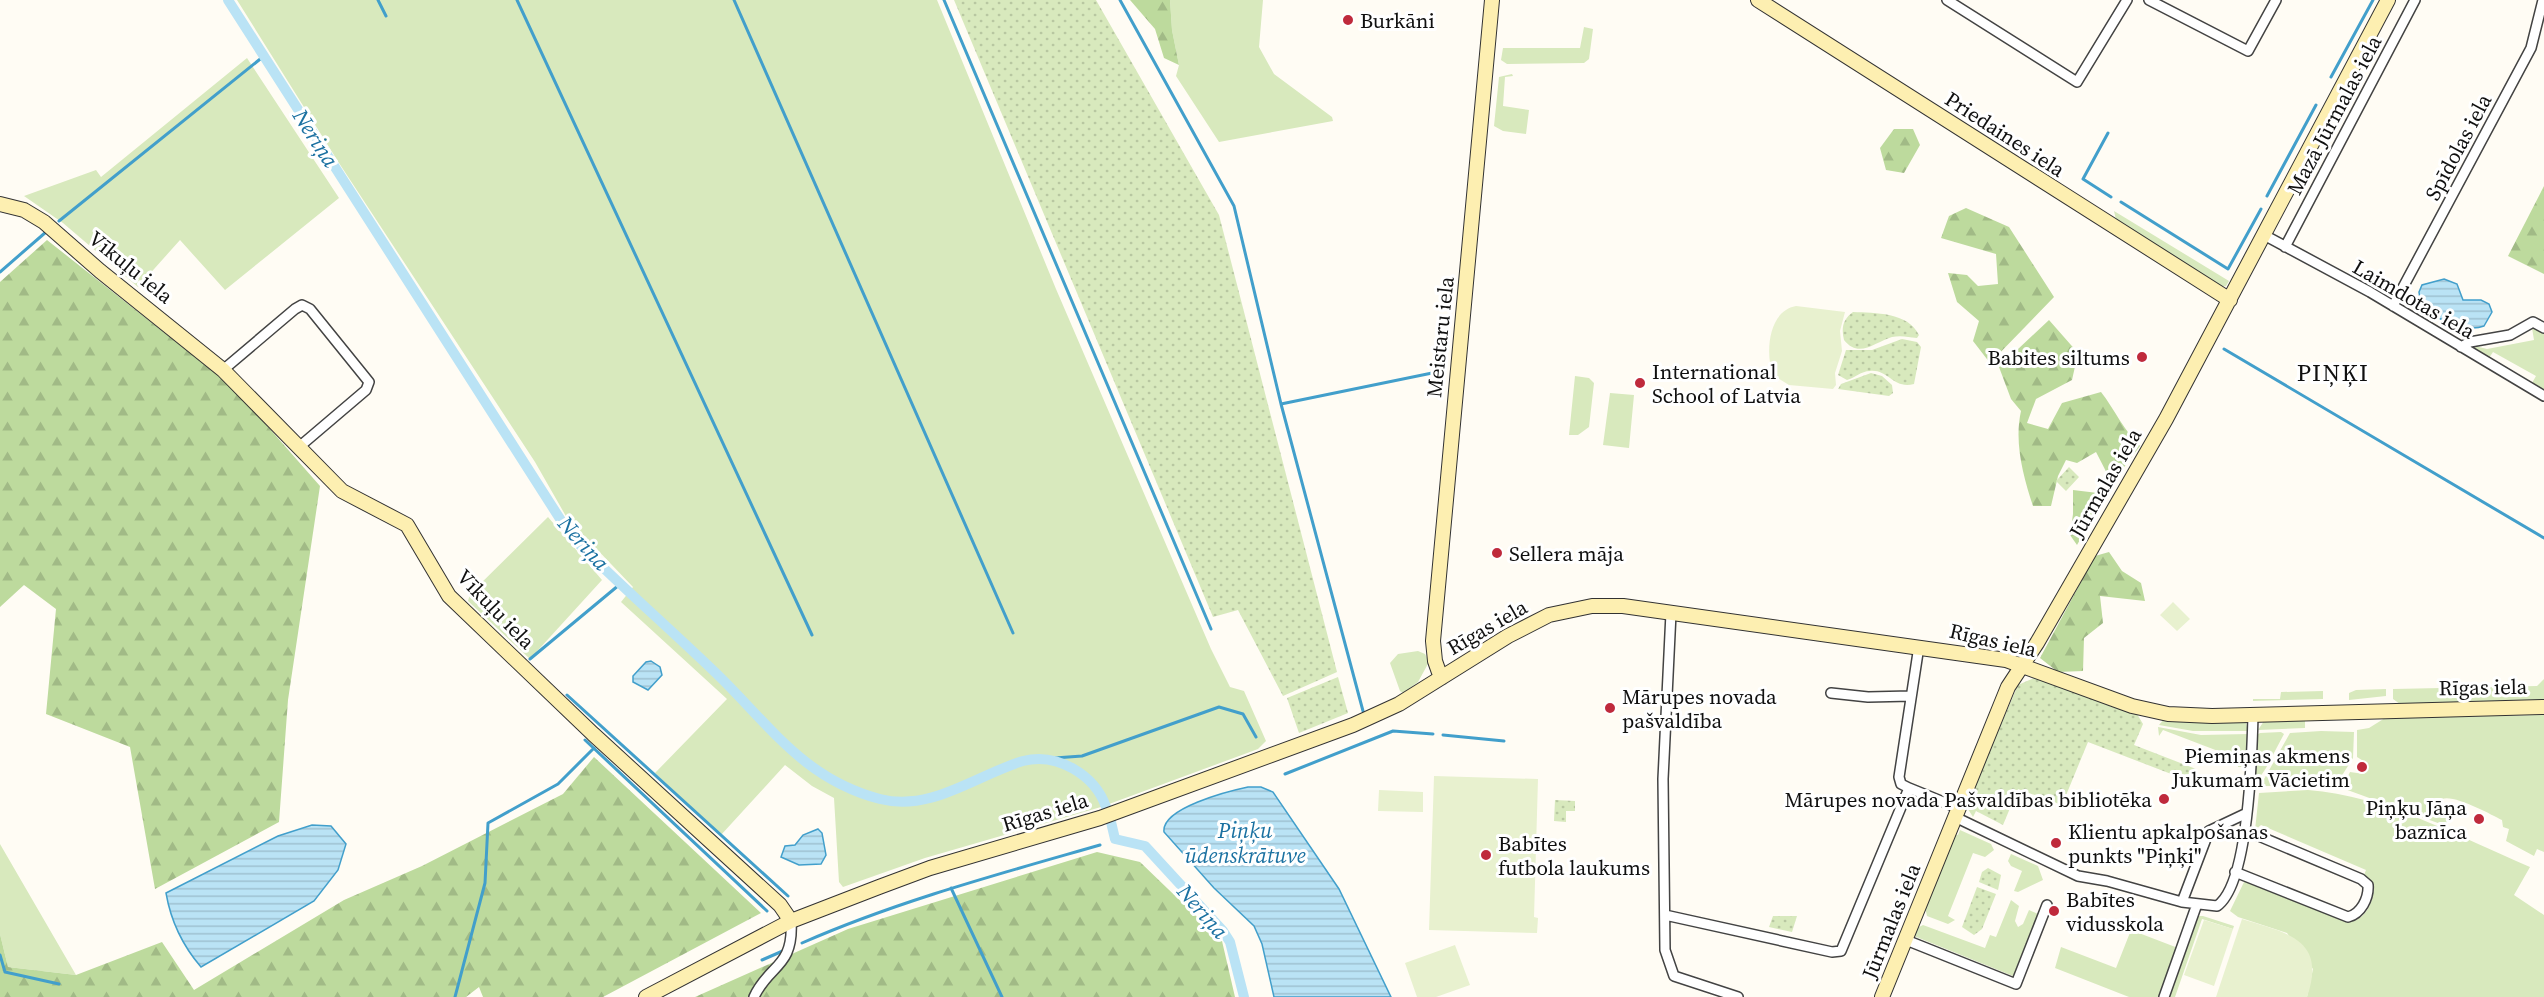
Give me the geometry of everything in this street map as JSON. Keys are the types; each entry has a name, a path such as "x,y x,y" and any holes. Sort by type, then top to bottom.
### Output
{"main road":[{"name":"Meistaru iela","path":"1441,678 1435,661 1433,641 1492,0"},
{"name":"Priedaines iela","path":"1758,0 2230,300"},
{"name":"Jūrmalas iela","path":"1882,997 2008,687 2156,438 2388,0"},
{"name":"Vīkuļu iela","path":"0,204 24,210 44,222 100,271 223,370 342,491 407,525 427,554 448,596 593,734 780,904 791,921"},
{"name":"Rīgas iela","path":"646,997 791,921 930,868 1110,815 1353,725 1399,704 1508,636 1549,615 1604,606 1919,646 2006,660 2107,698 2157,712 2196,716 2544,707"}],"street":[{"path":"1947,0 2077,82 2127,0"},
{"path":"2149,0 2248,51 2276,0"},
{"name":"Mazā Jūrmalas iela","path":"2285,247 2415,0"},
{"name":"Spīdolas iela","path":"2393,306 2530,48 2543,0"},
{"name":"Laimdotas iela","path":"2264,235 2393,306 2544,396"},
{"path":"223,370 302,304 310,309 369,382 366,390 299,447"},
{"path":"2461,347 2470,342 2510,335 2533,322 2544,328"},
{"path":"1671,613 1663,779 1665,950 1674,976 1738,997"},
{"path":"1919,646 1899,777 1901,784 2078,876 2107,881 2182,902 2219,905 2235,872 2247,831 2253,715"},
{"path":"1831,693 1868,697 1911,696"},
{"path":"1665,915 1832,952 1841,951 1909,788"},
{"path":"2182,902 2209,831 2247,813"},
{"path":"2235,872 2348,918 2360,912 2368,891 2368,885 2361,879 2247,831"},
{"path":"2164,997 2197,904"},
{"path":"1906,940 2016,984 2047,905"},
{"path":"754,997 780,965 793,942 791,921"}],"green space":[{"path":"237,0 937,0 1056,289 1211,649 1230,687 1244,691 1266,741 1258,749 1101,807 925,858 843,887 839,882 834,798 812,786 785,765 721,835 655,773 727,699 621,602 633,587 567,518 535,462 339,163"},
{"path":"954,0 1096,0 1219,215 1337,672 1283,696 1238,610 1213,617"},
{"path":"1130,0 1170,0 1172,30 1179,65 1164,58 1155,29"},
{"path":"1170,0 1263,0 1259,47 1274,74 1332,117 1333,121 1219,142 1176,76 1179,65 1172,30"},
{"path":"1584,27 1593,29 1589,59 1584,63 1507,64 1501,60 1503,48 1580,48"},
{"path":"247,58 339,198 225,290 180,240 138,287 63,223 24,196 96,170 101,177"},
{"path":"1512,74 1513,76 1505,77 1503,106 1529,110 1526,134 1503,131 1494,126 1499,77"},
{"path":"1894,129 1913,129 1920,145 1904,173 1886,170 1880,148"},
{"path":"2544,186 2544,274 2508,256"},
{"path":"1966,208 2009,227 2054,297 1990,363 1973,341 1979,321 1957,302 1948,273 1967,275 1978,286 1998,284 1996,254 1941,238 1949,216"},
{"path":"2114,211 2229,281 2226,286 2220,287 2117,224"},
{"path":"47,240 233,387 320,486 288,700 279,822 155,889 130,747 46,714 56,609 24,585 0,607 0,282"},
{"path":"1796,306 1845,312 1840,331 1842,351 1835,373 1836,385 1833,389 1789,385 1773,375 1769,345 1774,324 1787,309"},
{"path":"1853,312 1890,315 1899,318 1914,327 1919,335 1917,338 1892,337 1867,348 1855,348 1844,340 1843,332 1845,321"},
{"path":"2049,320 2078,353 2072,380 2036,399 2027,423 2048,429 2062,403 2101,392 2129,434 2140,446 2112,483 2096,452 2077,463 2066,460 2058,476 2051,506 2033,506 2019,447 2021,411 2011,399 1999,367"},
{"path":"2537,327 2544,331 2544,390 2532,383 2536,376 2493,352 2489,358 2475,349 2475,346 2487,349 2534,340 2532,328"},
{"path":"1902,339 1917,342 1921,347 1914,384 1901,384 1876,371 1864,372 1847,380 1838,375 1846,350 1872,350"},
{"path":"1871,373 1882,376 1892,385 1893,393 1889,396 1838,389 1841,384"},
{"path":"1575,376 1589,378 1594,383 1589,427 1578,435 1569,435"},
{"path":"1610,393 1634,395 1629,448 1603,445"},
{"path":"2069,467 2079,477 2066,491 2056,481"},
{"path":"2073,490 2106,494 2077,545 2070,535"},
{"path":"548,517 602,580 530,659 468,601 470,594"},
{"path":"2109,552 2122,571 2141,583 2145,601 2100,596 2103,623 2084,638 2083,671 2058,672 2040,658 2095,556"},
{"path":"2173,602 2190,619 2177,631 2160,615"},
{"path":"1418,651 1425,654 1429,662 1418,682 1403,693 1400,691 1390,663 1398,654"},
{"path":"1338,677 1348,713 1299,733 1287,698"},
{"path":"2036,677 2137,714 2143,724 2134,745 2196,769 2192,782 2088,742 2062,805 2018,789 2003,825 1976,811 1973,817 1966,806 2018,685"},
{"path":"2544,679 2544,701 2400,704 2393,699 2393,689 2537,686"},
{"path":"2386,689 2386,696 2349,700 2349,693 2356,690"},
{"path":"2323,691 2323,699 2253,701 2253,699 2280,699 2281,692"},
{"path":"2544,715 2544,852 2537,849 2534,856 2506,841 2509,829 2503,827 2502,820 2455,799 2442,799 2439,808 2449,817 2446,826 2342,788 2350,772 2364,774 2368,767 2357,757 2357,730 2369,728 2385,718"},
{"path":"2165,718 2241,721 2246,723 2248,731 2193,731 2159,725"},
{"path":"2305,720 2305,728 2258,730 2264,721"},
{"path":"2158,727 2201,735 2248,734 2245,767 2238,767 2239,759 2163,730 2159,736"},
{"path":"2281,732 2284,734 2254,786 2257,735"},
{"path":"2354,732 2353,758 2336,785 2263,786 2263,781 2290,733"},
{"path":"594,757 761,913 603,997 483,997 479,987 466,997 0,997 0,934 8,967 76,975 162,942 194,990 344,900 422,866 563,794"},
{"name":"Babītes futbola laukums","path":"1434,776 1538,779 1534,917 1538,918 1537,933 1429,930"},
{"path":"1379,790 1423,792 1423,812 1378,811"},
{"path":"2308,790 2365,800 2394,809 2530,867 2514,895 2544,915 2544,997 2307,997 2313,969 2287,933 2238,917 2230,911 2245,880 2348,922 2359,918 2367,910 2374,888 2364,875 2366,870 2261,825 2255,830 2259,793"},
{"path":"1555,800 1575,801 1575,811 1566,811 1566,822 1554,821"},
{"path":"1960,830 1991,844 1994,850 1985,857 1973,853 1948,916 1955,920 1948,924 1927,916 1925,907 1954,834 1958,835"},
{"path":"0,844 76,975 8,967 0,934"},
{"path":"1097,852 1140,862 1222,941 1235,997 695,997 848,929"},
{"path":"2011,854 2038,866 2043,880 2018,892 2014,891 2022,871 2011,866 2008,861"},
{"path":"1988,868 2001,875 1998,890 1979,882 1982,872"},
{"path":"1977,887 1996,894 1982,929 1974,935 1962,927"},
{"path":"2011,900 2019,906 2015,921 2018,927 2023,924 2029,910 2038,914 2013,976 1914,936 1917,928 1923,925 1985,948 1990,935 1996,937"},
{"path":"1773,916 1797,916 1792,932 1769,927"},
{"path":"2196,916 2234,926 2233,929 2202,919 2175,997 2168,997"},
{"path":"2242,919 2288,935 2307,951 2312,962 2312,978 2307,997 2216,997"},
{"path":"2204,920 2233,929 2214,986 2184,975"},
{"path":"2131,930 2178,948 2161,997 2129,997 2055,968 2061,947 2116,968"},
{"path":"1455,945 1470,985 1436,997 1417,997 1405,963"}],"water":[{"path":"2444,279 2457,284 2463,300 2481,300 2489,304 2492,312 2484,326 2468,328 2442,320 2421,305 2419,292 2422,285"},
{"path":"651,661 660,667 662,675 648,690 633,682 633,676 646,662"},
{"name":"Piņķu ūdenskrātuve","path":"1248,787 1261,787 1273,792 1339,889 1391,997 1274,997 1262,944 1254,926 1214,888 1164,832 1166,823 1184,808 1226,792"},
{"path":"312,825 331,826 346,844 338,870 314,901 201,967 178,933 166,893 278,836"},
{"path":"818,829 822,833 826,855 821,864 799,865 781,857 785,846 795,845 803,835"}],"waterway":[{"name":"Neriņa","path":"228,0 571,536 723,680 775,735 811,766 832,779 880,799 899,802 918,801 953,790 1005,767 1036,759 1061,763 1084,776 1101,795 1106,807"},
{"path":"378,0 386,16"},
{"path":"517,0 812,635"},
{"path":"734,0 1013,633"},
{"path":"944,0 1211,629"},
{"path":"1120,0 1234,206 1281,404 1363,711"},
{"path":"2331,77 2373,0"},
{"path":"59,221 264,56"},
{"path":"2267,196 2316,105"},
{"path":"2108,133 2083,179 2111,197"},
{"path":"2121,202 2228,269 2261,209"},
{"path":"0,272 46,232"},
{"path":"2224,349 2544,538"},
{"path":"1281,404 1437,372"},
{"path":"530,659 619,585"},
{"path":"567,695 788,896"},
{"path":"1041,759 1082,756 1219,707 1243,714 1256,737"},
{"path":"1285,774 1393,731 1433,734"},
{"path":"1443,735 1504,741"},
{"path":"585,740 767,911"},
{"path":"455,997 485,883 488,823 558,784 594,748"},
{"name":"Neriņa","path":"1111,822 1115,839 1145,846 1223,931 1230,942 1244,997"},
{"path":"802,943 912,901 1100,845"},
{"path":"951,888 1002,997"},
{"path":"762,960 785,950"},
{"path":"0,955 5,972 59,984"}],"place":[{"name":"Burkāni","path":"1348,20"},
{"name":"Babites siltums","path":"2142,357"},
{"name":"International School of Latvia","path":"1640,383"},
{"name":"Sellera māja","path":"1497,553"},
{"name":"Mārupes novada pašvaldība","path":"1610,708"},
{"name":"Piemiņas akmens Jukumam Vācietim","path":"2362,767"},
{"name":"Mārupes novada Pašvaldības bibliotēka","path":"2164,799"},
{"name":"Piņķu Jāņa baznīca","path":"2479,819"},
{"name":"Klientu apkalpošanas punkts \"Piņķi\"","path":"2056,843"},
{"name":"Babītes futbola laukums","path":"1486,855"},
{"name":"Babītes vidusskola","path":"2054,911"}],"district":[{"name":"PIŅĶI","path":"2333,372"}]}
